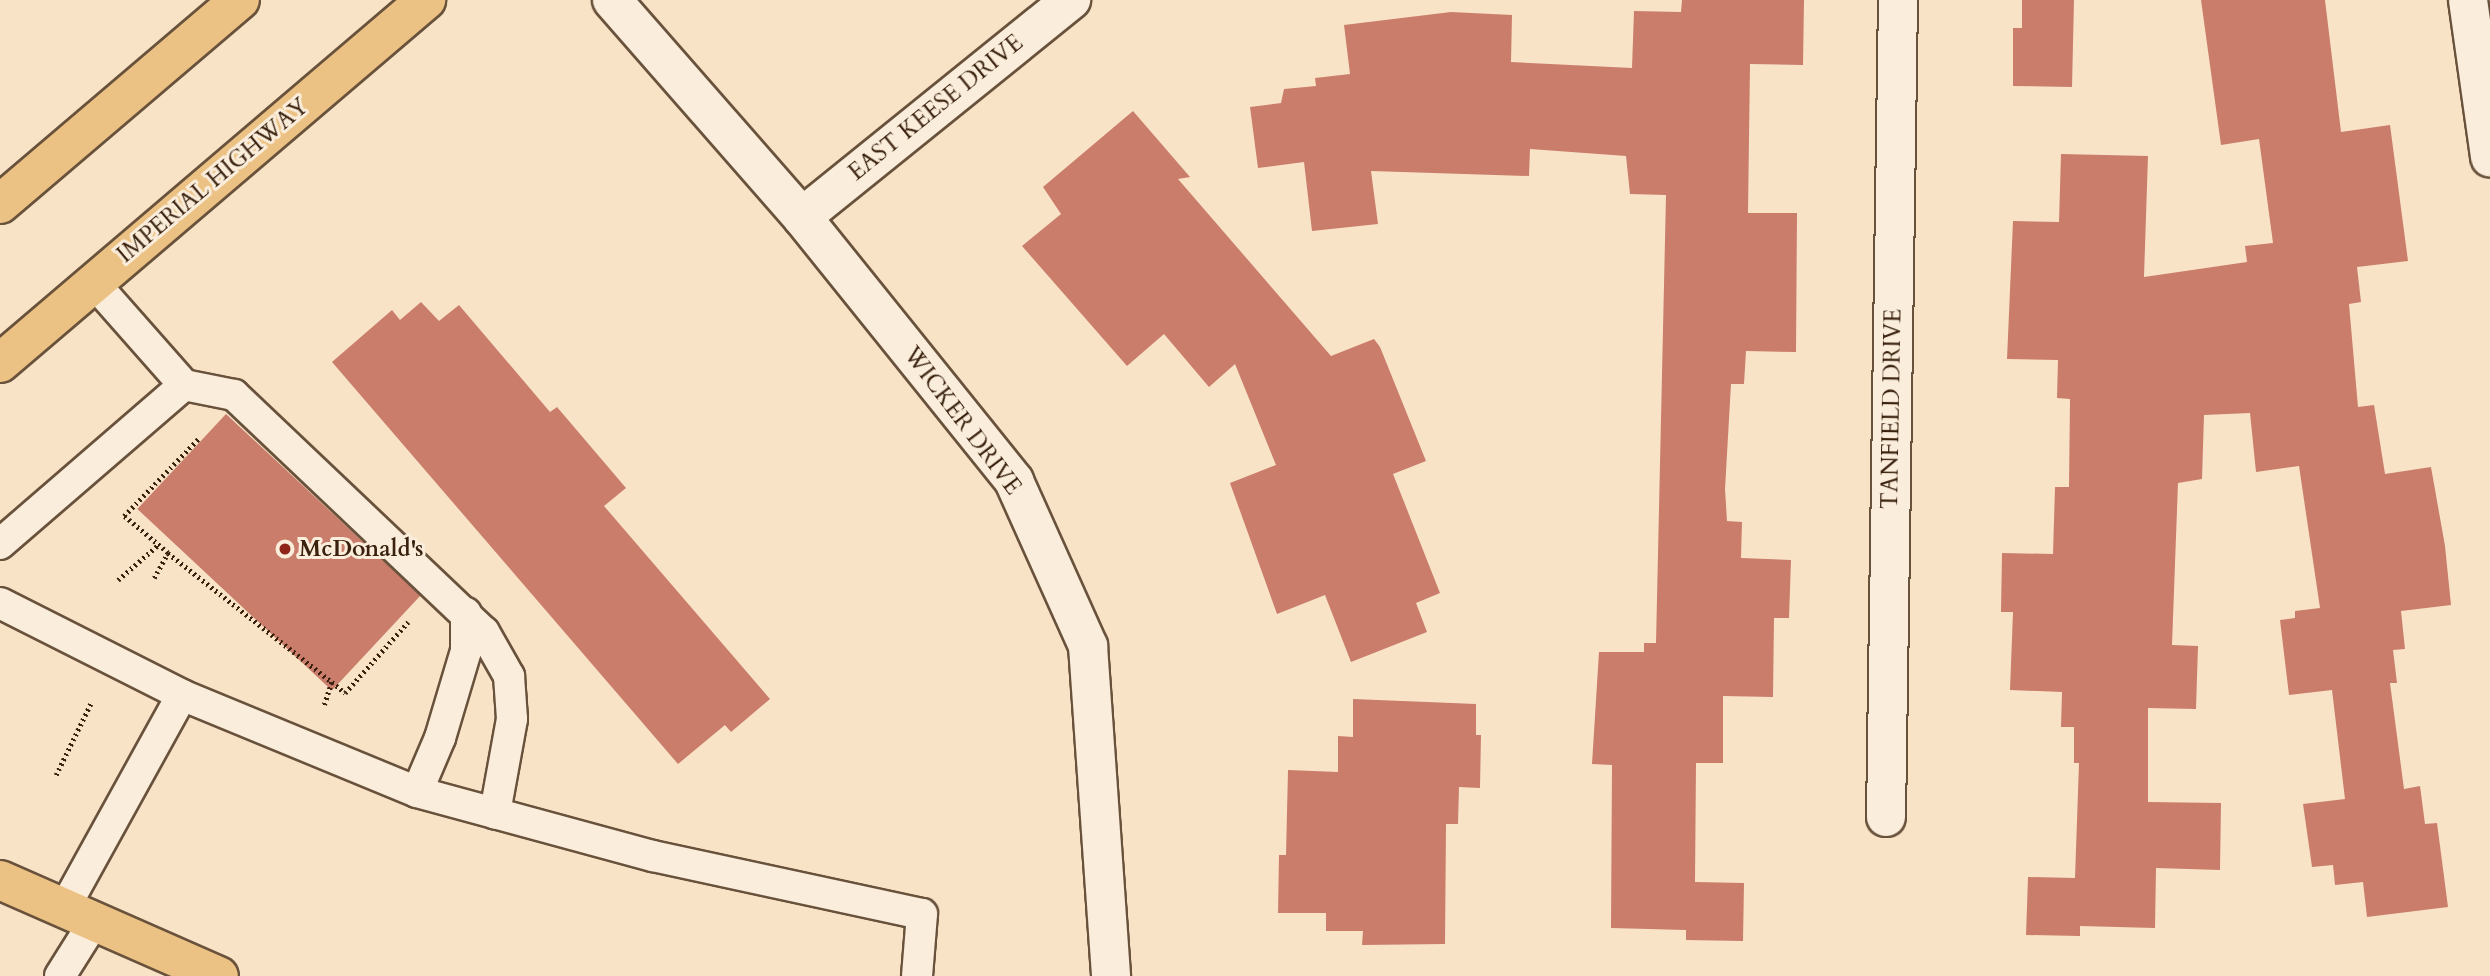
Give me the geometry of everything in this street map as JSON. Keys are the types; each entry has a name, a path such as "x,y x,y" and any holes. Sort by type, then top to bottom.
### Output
{"main road":[{"path":"0,204 240,0"},
{"name":"IMPERIAL HIGHWAY","path":"0,363 426,0"},
{"path":"0,880 219,976"}],"street":[{"name":"WICKER DRIVE","path":"612,0 803,217 1014,481 1088,646 1111,976"},
{"name":"EAST KEESE DRIVE","path":"803,217 1071,0"},
{"name":"TANFIELD DRIVE","path":"1886,817 1898,0"},
{"path":"2468,0 2490,157"}],"lane":[{"path":"94,283 184,385 234,395 484,632 509,676 512,719 495,813"},
{"path":"0,544 184,385"},
{"path":"0,603 182,695 418,792 653,856 922,914 917,976"},
{"path":"418,792 440,738 466,651 466,613"},
{"path":"60,976 79,916 182,695"}],"path":[{"path":"200,436 124,516 158,545 345,693 418,610"},
{"path":"118,580 158,545"},
{"path":"154,578 169,553"},
{"path":"309,747 332,682"},
{"path":"56,775 95,694"}],"building":[{"path":"1682,0 1804,0 1803,65 1750,64 1748,213 1797,213 1796,352 1746,351 1744,384 1731,384 1725,489 1727,521 1742,522 1741,558 1791,560 1789,618 1774,618 1773,697 1723,696 1723,763 1696,763 1695,882 1744,883 1743,941 1686,940 1686,930 1611,928 1612,765 1592,764 1599,652 1644,652 1644,643 1656,643 1666,195 1630,194 1626,156 1530,149 1529,176 1371,171 1378,224 1312,231 1304,162 1258,168 1250,107 1281,103 1284,89 1316,86 1315,78 1350,74 1344,25 1451,12 1512,15 1511,62 1632,68 1634,11 1681,12"},
{"path":"2022,0 2074,0 2072,87 2013,86 2013,28 2022,28"},
{"path":"2201,0 2325,0 2341,132 2390,125 2408,261 2357,267 2361,302 2349,304 2358,407 2374,405 2385,474 2431,467 2445,546 2451,605 2401,611 2405,649 2393,650 2397,683 2390,683 2404,789 2420,786 2425,824 2437,823 2448,907 2367,917 2363,882 2335,885 2333,865 2312,867 2303,804 2345,799 2332,690 2289,695 2280,620 2295,618 2295,611 2320,608 2299,466 2256,472 2250,413 2204,415 2202,479 2178,483 2172,645 2198,646 2196,709 2148,708 2148,802 2221,803 2220,870 2156,868 2155,928 2080,926 2080,936 2026,935 2028,877 2075,878 2079,763 2074,763 2074,727 2061,727 2062,692 2010,690 2013,612 2001,612 2002,553 2053,554 2055,487 2069,487 2070,399 2057,398 2058,360 2007,359 2013,221 2059,222 2061,154 2148,156 2144,277 2247,262 2245,246 2273,243 2259,139 2221,145"},
{"path":"1133,111 1190,177 1178,179 1331,356 1374,339 1380,347 1426,461 1393,474 1440,593 1416,603 1427,632 1351,662 1325,595 1277,614 1230,483 1276,465 1235,364 1209,387 1164,334 1127,366 1022,246 1061,214 1043,187"},
{"path":"421,302 439,321 459,305 550,412 557,407 626,488 604,506 770,699 731,732 725,725 678,764 332,362 392,310 400,320"},
{"name":"McDonald's","path":"226,414 421,595 332,690 137,509"},
{"path":"1353,699 1476,704 1476,735 1481,735 1480,788 1459,787 1458,824 1446,824 1445,944 1362,945 1363,931 1326,931 1326,913 1278,913 1279,855 1286,855 1288,770 1338,772 1338,736 1353,737"}],"place":[{"name":"McDonald's","path":"285,549"}]}
